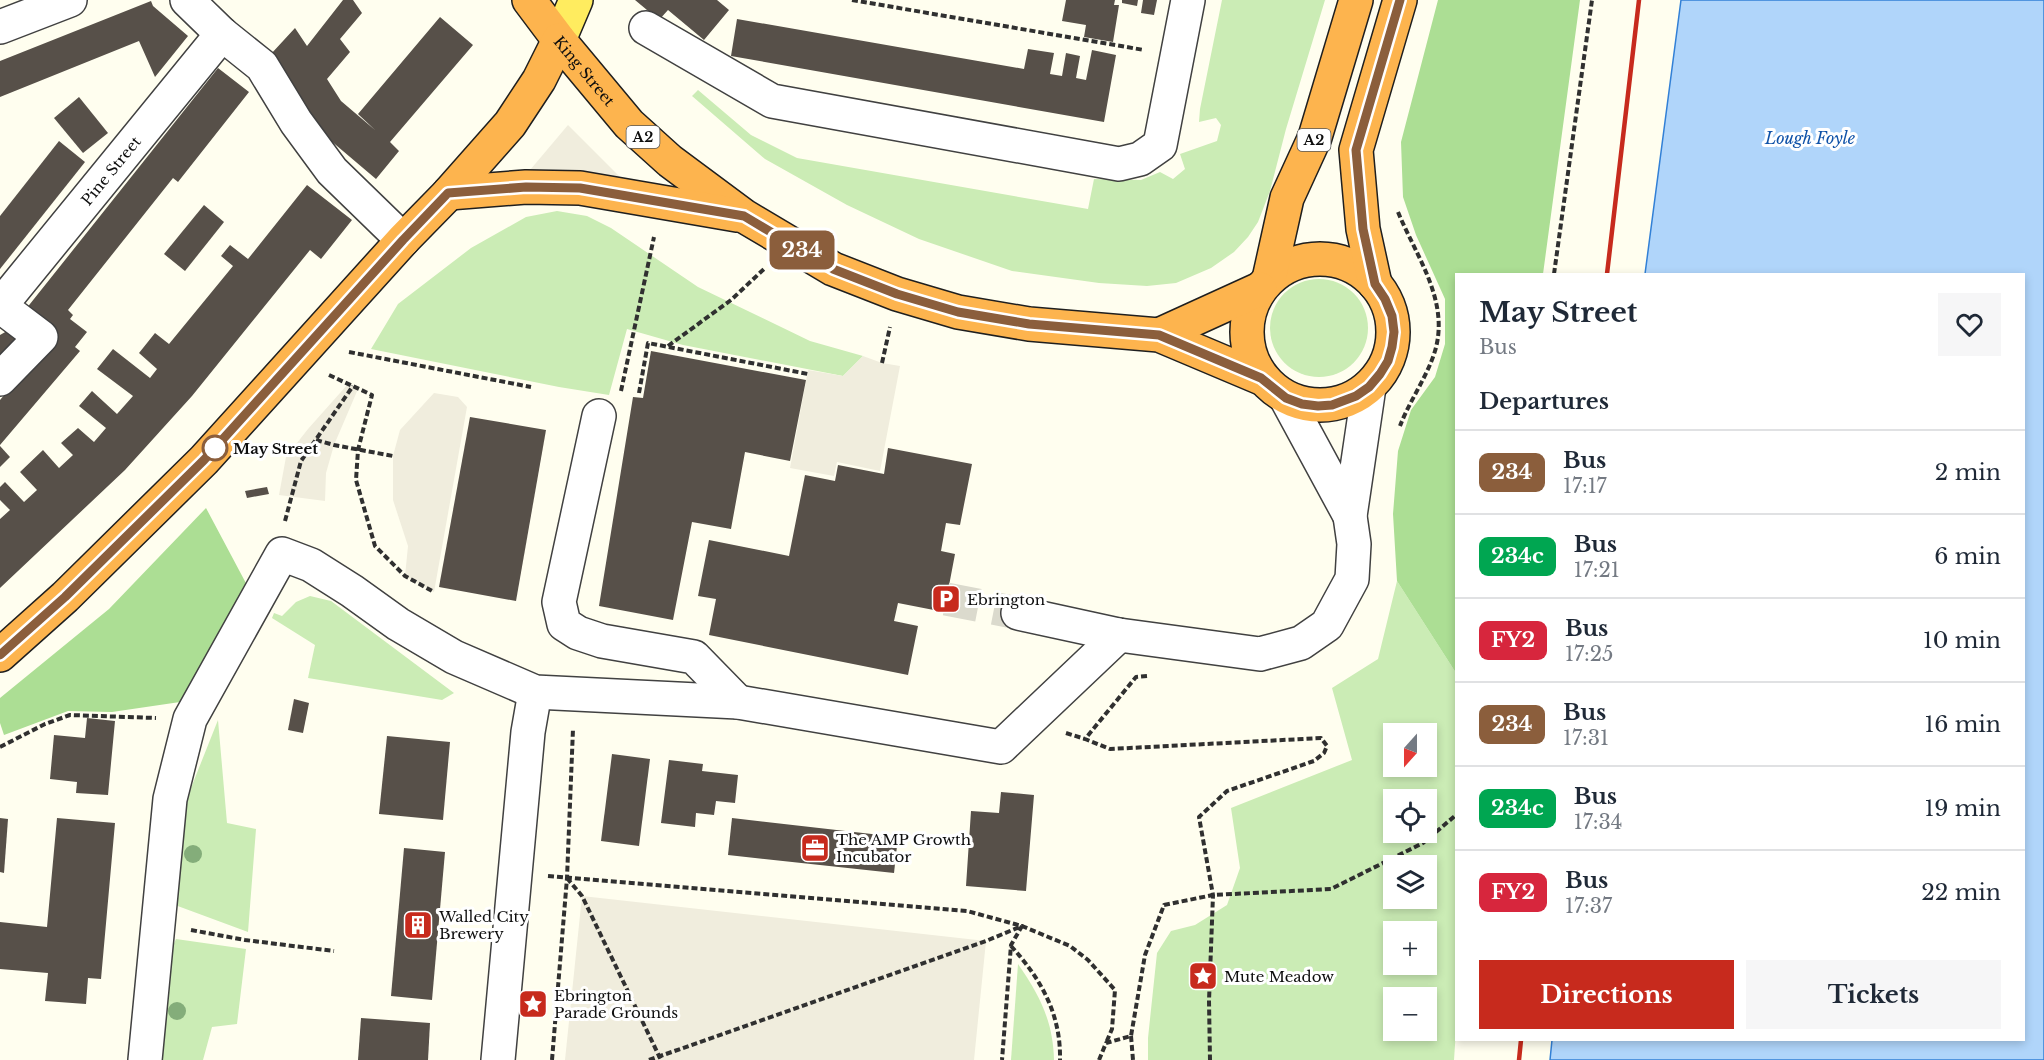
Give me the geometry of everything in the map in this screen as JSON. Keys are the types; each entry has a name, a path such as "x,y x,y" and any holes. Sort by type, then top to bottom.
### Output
{"highway":[{"path":"529,0 559,40"},
{"name":"A2","path":"1264,284 1288,266 1318,258 1336,260 1366,275 1385,299 1392,316 1394,332 1388,361 1369,387 1356,396 1332,405 1302,404 1274,388 1249,354 1246,328 1249,310 1264,284 1287,198 1315,137 1356,0"},
{"name":"A2","path":"1375,284 1363,229 1356,150 1400,0"},
{"name":"King Street","path":"0,655 65,597 204,460 448,193 510,124 539,80 559,40 628,124 670,161 744,216 833,269 897,294 958,312 1029,324 1159,335 1274,388"},
{"path":"448,193 526,187 580,188 744,216"},
{"name":"King Street","path":"1159,335 1264,284"}],"main road":[{"path":"559,40 576,0"}],"street":[{"path":"0,27 70,0"},
{"path":"187,0 222,34 262,66 296,122 332,171 403,240"},
{"path":"646,28 772,101 1119,164 1140,159 1160,145 1188,0"},
{"name":"Pine Street","path":"0,306 222,34"},
{"path":"0,306 41,338 0,379"},
{"path":"1018,613 1119,635 1260,654 1300,644 1327,625 1352,579 1354,544 1350,516 1369,387"},
{"path":"1274,388 1350,516"},
{"path":"599,416 558,602 564,624 578,633 602,641 694,657 738,702"},
{"path":"145,1060 170,799 190,719 282,554 311,565 398,624 454,657 536,692 738,702 1001,747 1119,635"},
{"path":"498,1060 528,732 536,692"}],"path":[{"path":"852,0 1177,56"},
{"path":"1554,273 1592,0"},
{"path":"599,416 621,392 662,202"},
{"path":"668,346 731,300 790,243"},
{"path":"639,393 648,343 808,374"},
{"path":"345,351 531,387"},
{"path":"328,374 372,395 358,450 356,480 375,546 405,576 434,592"},
{"path":"282,554 290,497 301,461 353,386"},
{"path":"316,440 393,456"},
{"path":"552,1060 567,878 574,693"},
{"path":"0,747 45,724 70,715 190,719"},
{"path":"1133,1060 1131,1036 1145,955 1164,905 1213,895 1331,889 1423,843 1455,816"},
{"path":"515,872 967,911 1022,926 1070,946 1088,960 1115,990 1112,1029 1099,1060"},
{"path":"567,878 582,896 661,1058"},
{"path":"158,924 245,940 334,951"},
{"path":"1002,1060 1011,945 1022,926"},
{"path":"649,1060 661,1058 1022,926"},
{"path":"1011,945 1025,961 1044,990 1057,1022 1060,1060"},
{"path":"1106,1043 1131,1036"}],"green space":[{"path":"1222,0 1325,0 1270,191 1258,222 1234,252 1211,268 1176,283 1147,286 1099,283 1012,271 919,239 847,205 765,159 692,96 698,90 751,135 797,158 1088,209 1094,179 1141,180 1160,172 1173,179 1185,169 1180,154 1217,141 1221,125 1216,118 1199,122"},
{"path":"1438,0 1580,0 1543,273 1455,273 1455,671 1397,581 1393,514 1398,451 1411,410 1435,377 1445,344 1445,299 1416,235 1403,197 1401,142"},
{"path":"557,211 587,216 611,228 698,287 810,341 863,356 843,376 683,345 627,329 609,395 371,349 398,304 471,248 526,217"},
{"path":"1319,279 1338,282 1354,293 1365,309 1368,328 1365,347 1354,363 1338,374 1319,377 1300,374 1284,363 1273,347 1270,328 1273,309 1284,293 1300,282"},
{"path":"206,508 248,587 180,702 112,712 68,711 4,735 0,723 0,698 109,609"},
{"path":"1397,581 1455,671 1454,1060 1148,1060 1148,1038 1157,953 1171,931 1195,925 1227,905 1240,868 1231,808 1352,760 1332,688 1378,659"},
{"path":"310,596 331,601 454,693 442,700 308,678 315,645 272,618 274,613 282,616 296,602"},
{"path":"218,720 227,823 256,829 248,932 175,905 187,798"},
{"path":"176,939 246,949 237,1024 212,1027 203,1060 160,1060 169,954"},
{"path":"1018,964 1044,1009 1051,1033 1054,1060 1011,1060"}],"shaded area":[{"path":"568,125 628,185 525,176"},
{"path":"863,356 882,363 900,366 880,471 837,462 834,476 790,468 808,370 843,376"},
{"path":"348,384 358,389 334,445 326,473 325,501 279,495 286,457"},
{"path":"434,393 458,397 467,407 434,592 405,576 408,546 393,500 393,456 400,430"},
{"path":"582,896 986,941 974,1060 565,1060"}],"water":[{"name":"Lough Foyle","path":"1681,0 2044,0 2044,1060 1550,1060 1552,1041 2025,1041 2025,273 1645,273"}],"building":[{"path":"343,0 353,0 362,13 340,39 350,52 327,79 341,101 375,130 358,114 440,17 473,45 390,142 399,151 376,179 317,129 319,126 271,54 295,28 307,46"},
{"path":"635,0 717,0 729,10 704,40 668,10 659,20"},
{"path":"1066,0 1115,0 1114,5 1119,5 1113,42 1084,37 1086,25 1062,21"},
{"path":"1122,0 1138,0 1137,6 1122,3"},
{"path":"1143,0 1157,0 1154,15 1141,13"},
{"path":"151,1 153,6 188,36 155,77 139,41 0,97 0,61"},
{"path":"737,19 1024,69 1028,49 1054,53 1050,74 1062,76 1066,53 1080,56 1076,78 1086,80 1092,50 1116,55 1104,122 731,56"},
{"path":"218,68 249,92 178,182 173,178 68,310 73,315 70,319 87,332 75,347 80,351 0,445 0,400 57,333 26,309"},
{"path":"79,97 108,133 83,153 54,118"},
{"path":"59,141 85,162 0,269 0,216"},
{"path":"307,185 352,220 321,259 310,250 192,396 125,470 0,588 0,519 10,510 0,500 0,487 5,482 24,502 37,490 20,472 43,450 59,468 73,455 61,443 78,428 94,442 106,428 79,406 92,391 117,414 133,396 97,369 113,349 150,378 157,369 139,353 155,333 169,344 233,266 221,256 230,245 248,259"},
{"path":"204,205 224,222 185,271 164,254"},
{"path":"7,331 22,343 0,370 0,335"},
{"path":"651,351 806,380 790,461 745,452 731,529 692,522 673,620 599,606 633,397 643,398"},
{"path":"470,417 546,430 516,601 439,587"},
{"path":"0,446 10,457 0,467"},
{"path":"888,448 972,464 960,525 946,523 941,551 955,554 944,612 898,603 894,621 918,626 908,675 709,635 716,599 698,596 709,540 789,556 805,475 835,481 838,465 884,474"},
{"path":"267,487 269,494 247,498 245,491"},
{"path":"294,699 309,703 303,733 288,730"},
{"path":"87,718 115,721 108,795 76,793 77,782 50,779 54,735 85,738"},
{"path":"387,736 450,742 443,820 379,814"},
{"path":"612,754 650,759 639,846 601,841"},
{"path":"669,760 703,764 702,771 738,775 735,803 716,801 714,815 696,813 695,827 661,823"},
{"path":"1001,792 1034,795 1026,891 966,886 971,811 999,813"},
{"path":"0,818 8,819 4,873 0,872"},
{"path":"57,818 115,823 101,979 88,978 86,1004 45,1001 48,973 0,969 0,922 47,927"},
{"path":"732,818 898,837 894,873 728,855"},
{"name":"Walled City Brewery","path":"404,848 445,852 432,1000 391,996"},
{"path":"361,1018 430,1023 428,1060 358,1060"}],"tunnel":[{"path":"946,599 1018,613"}],"railway":[{"path":"1607,273 1639,0"},
{"path":"1519,1060 1521,1041"}],"bus line":[{"name":"234","path":"0,655 65,597 204,460 448,193 526,187 580,188 744,216 833,269 897,294 958,312 1029,324 1159,335 1261,378 1286,398 1302,404 1332,405 1356,396 1369,387 1388,361 1394,332 1392,316 1375,284 1363,229 1356,150 1400,0"}],"place":[{"name":"May Street","path":"215,448"},
{"name":"Ebrington","path":"946,599"},
{"name":"The AMP Growth Incubator","path":"815,848"},
{"name":"Walled City Brewery","path":"418,925"},
{"name":"Mute Meadow","path":"1203,976"},
{"name":"Ebrington Parade Grounds","path":"533,1004"}]}
